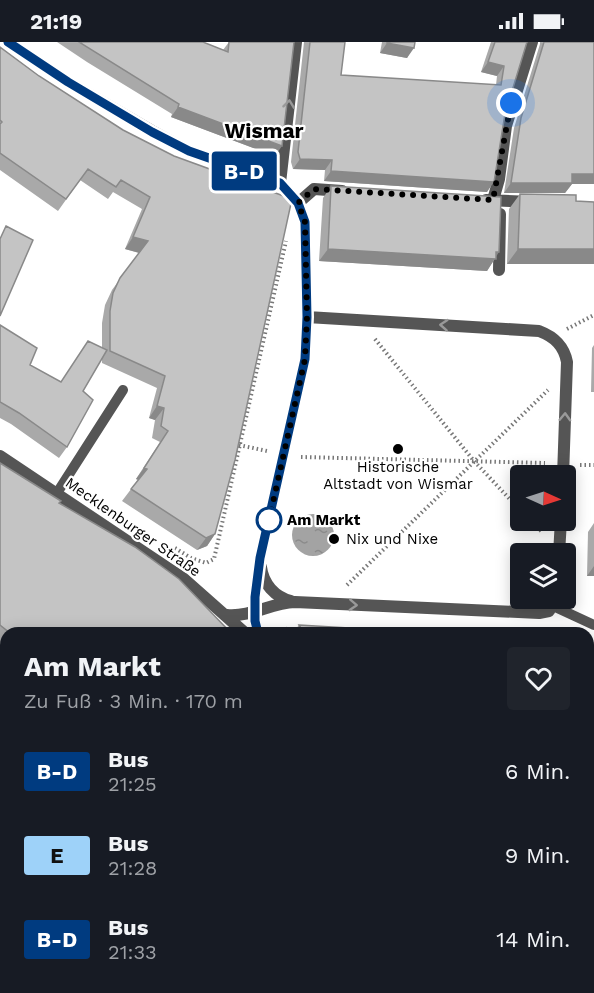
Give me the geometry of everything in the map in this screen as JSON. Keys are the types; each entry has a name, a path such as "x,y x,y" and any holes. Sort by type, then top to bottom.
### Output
{"street":[{"path":"8,42 68,82 152,132 189,151 283,185 298,203 305,222 307,317 305,359 260,558 255,612 257,627"},
{"path":"283,185 296,42"},
{"path":"499,270 497,201 506,126 532,42"},
{"path":"298,203 314,189 350,191"},
{"path":"469,199 548,202"},
{"path":"307,317 539,331 555,340 565,354 563,465"},
{"name":"Mecklenburger Straße","path":"0,456 184,579 238,627"},
{"path":"260,558 266,584 283,599 295,602"},
{"path":"227,615 242,616 277,603 295,602 539,614 545,609"}],"lane":[{"path":"57,493 123,390"},
{"path":"566,609 594,625"}],"path":[{"path":"171,546 191,558 206,563 214,559 287,237"},
{"path":"555,340 573,324 594,315"},
{"path":"360,320 474,461 510,499"},
{"path":"328,603 566,373"},
{"path":"239,445 283,454 474,461 514,465"},
{"path":"576,468 594,465"}],"water":[{"path":"313,514 321,515 328,520 333,527 333,543 328,550 321,555 313,556 305,555 298,550 293,543 292,535 293,527 298,520 305,515"}],"building":[{"path":"79,42 203,42 228,52 229,42 294,42 282,146 178,107 179,104"},
{"path":"310,42 345,42 341,75 501,85 504,66 488,62 495,42 527,42 505,114 494,182 331,171 332,160 300,159 298,152"},
{"path":"387,42 415,42 414,48"},
{"path":"544,42 594,42 594,174 572,174 572,183 511,183 521,118"},
{"path":"0,47 39,76 123,130 174,156 292,199 235,460 215,534 206,538 131,489 147,469 144,468 168,431 161,426 164,408 157,406 165,376 110,351 110,311 113,293 120,278 148,241 133,237 150,197 121,180 116,187 88,169 66,199 0,153 0,124 2,122 0,120"},
{"path":"331,186 501,197 499,252 496,252 496,259 328,249"},
{"path":"520,194 576,195 576,201 594,202 594,249 518,249"},
{"path":"6,226 33,240 0,316 0,239"},
{"path":"0,325 37,348 30,365 61,382 88,341 107,350 83,391 93,400 67,447 0,402"},
{"path":"0,463 61,501 59,503 135,547 179,579 225,627 2,627 0,625"},
{"path":"299,625 332,627 300,627"}],"bus line":[{"name":"B-D","path":"8,42 68,82 152,132 189,151 280,183 298,203 305,222 307,317 305,359 260,558 255,597 256,627"}],"place":[{"name":"Historische Altstadt von Wismar","path":"398,449"},
{"name":"Am Markt","path":"269,520"},
{"name":"Nix und Nixe","path":"334,539"}],"district":[{"name":"Wismar","path":"264,130"}],"route":[{"path":"269,520 305,359 307,317 305,222 298,203 314,189 493,200 499,179 511,103"}]}
